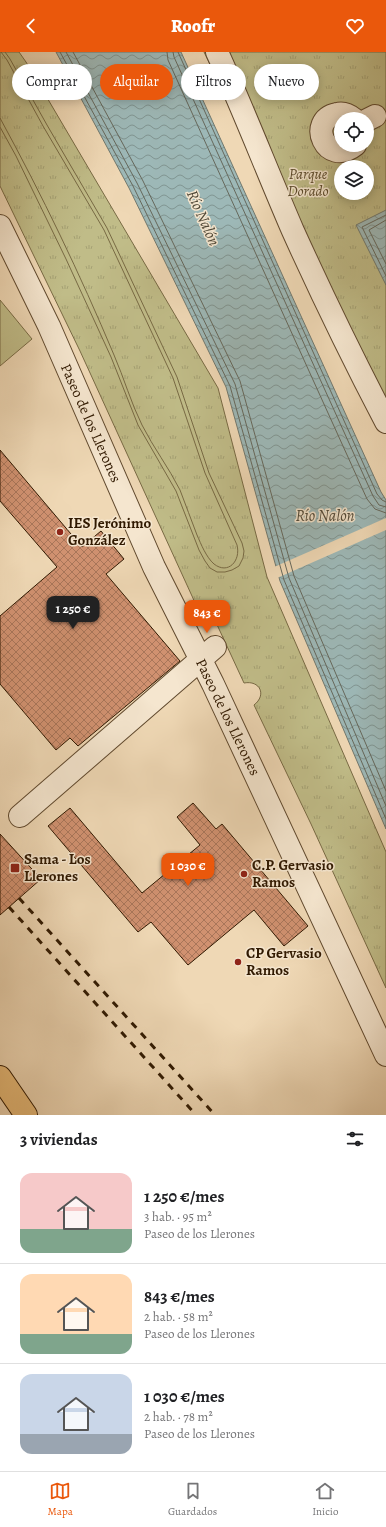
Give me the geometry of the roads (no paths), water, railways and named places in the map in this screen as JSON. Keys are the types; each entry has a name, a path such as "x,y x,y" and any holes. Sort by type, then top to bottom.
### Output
{"main road":[{"path":"0,1077 26,1115"}],"street":[{"path":"217,52 293,230 366,385 386,422"},
{"path":"334,114 326,119 322,126 321,133 327,146 334,150"},
{"name":"Paseo de los Llerones","path":"0,226 49,326 154,566 208,652 386,1055"},
{"path":"20,816 208,652"}],"water":[{"name":"Río Nalón","path":"56,52 181,52 186,64 181,64 181,100 203,100 381,492 386,500 386,829 280,581 226,387 129,188 82,100 92,100 92,64 62,64"},
{"path":"386,210 386,285 356,225"}],"railway":[{"path":"19,898 215,1115"},
{"path":"9,907 196,1115"}],"place":[{"name":"IES Jerónimo González","path":"60,532"},
{"name":"Sama - Los Llerones","path":"15,868"},
{"name":"C.P. Gervasio Ramos","path":"244,874"},
{"name":"CP Gervasio Ramos","path":"238,962"}],"park label":[{"name":"Parque Dorado","path":"308,182"}]}
